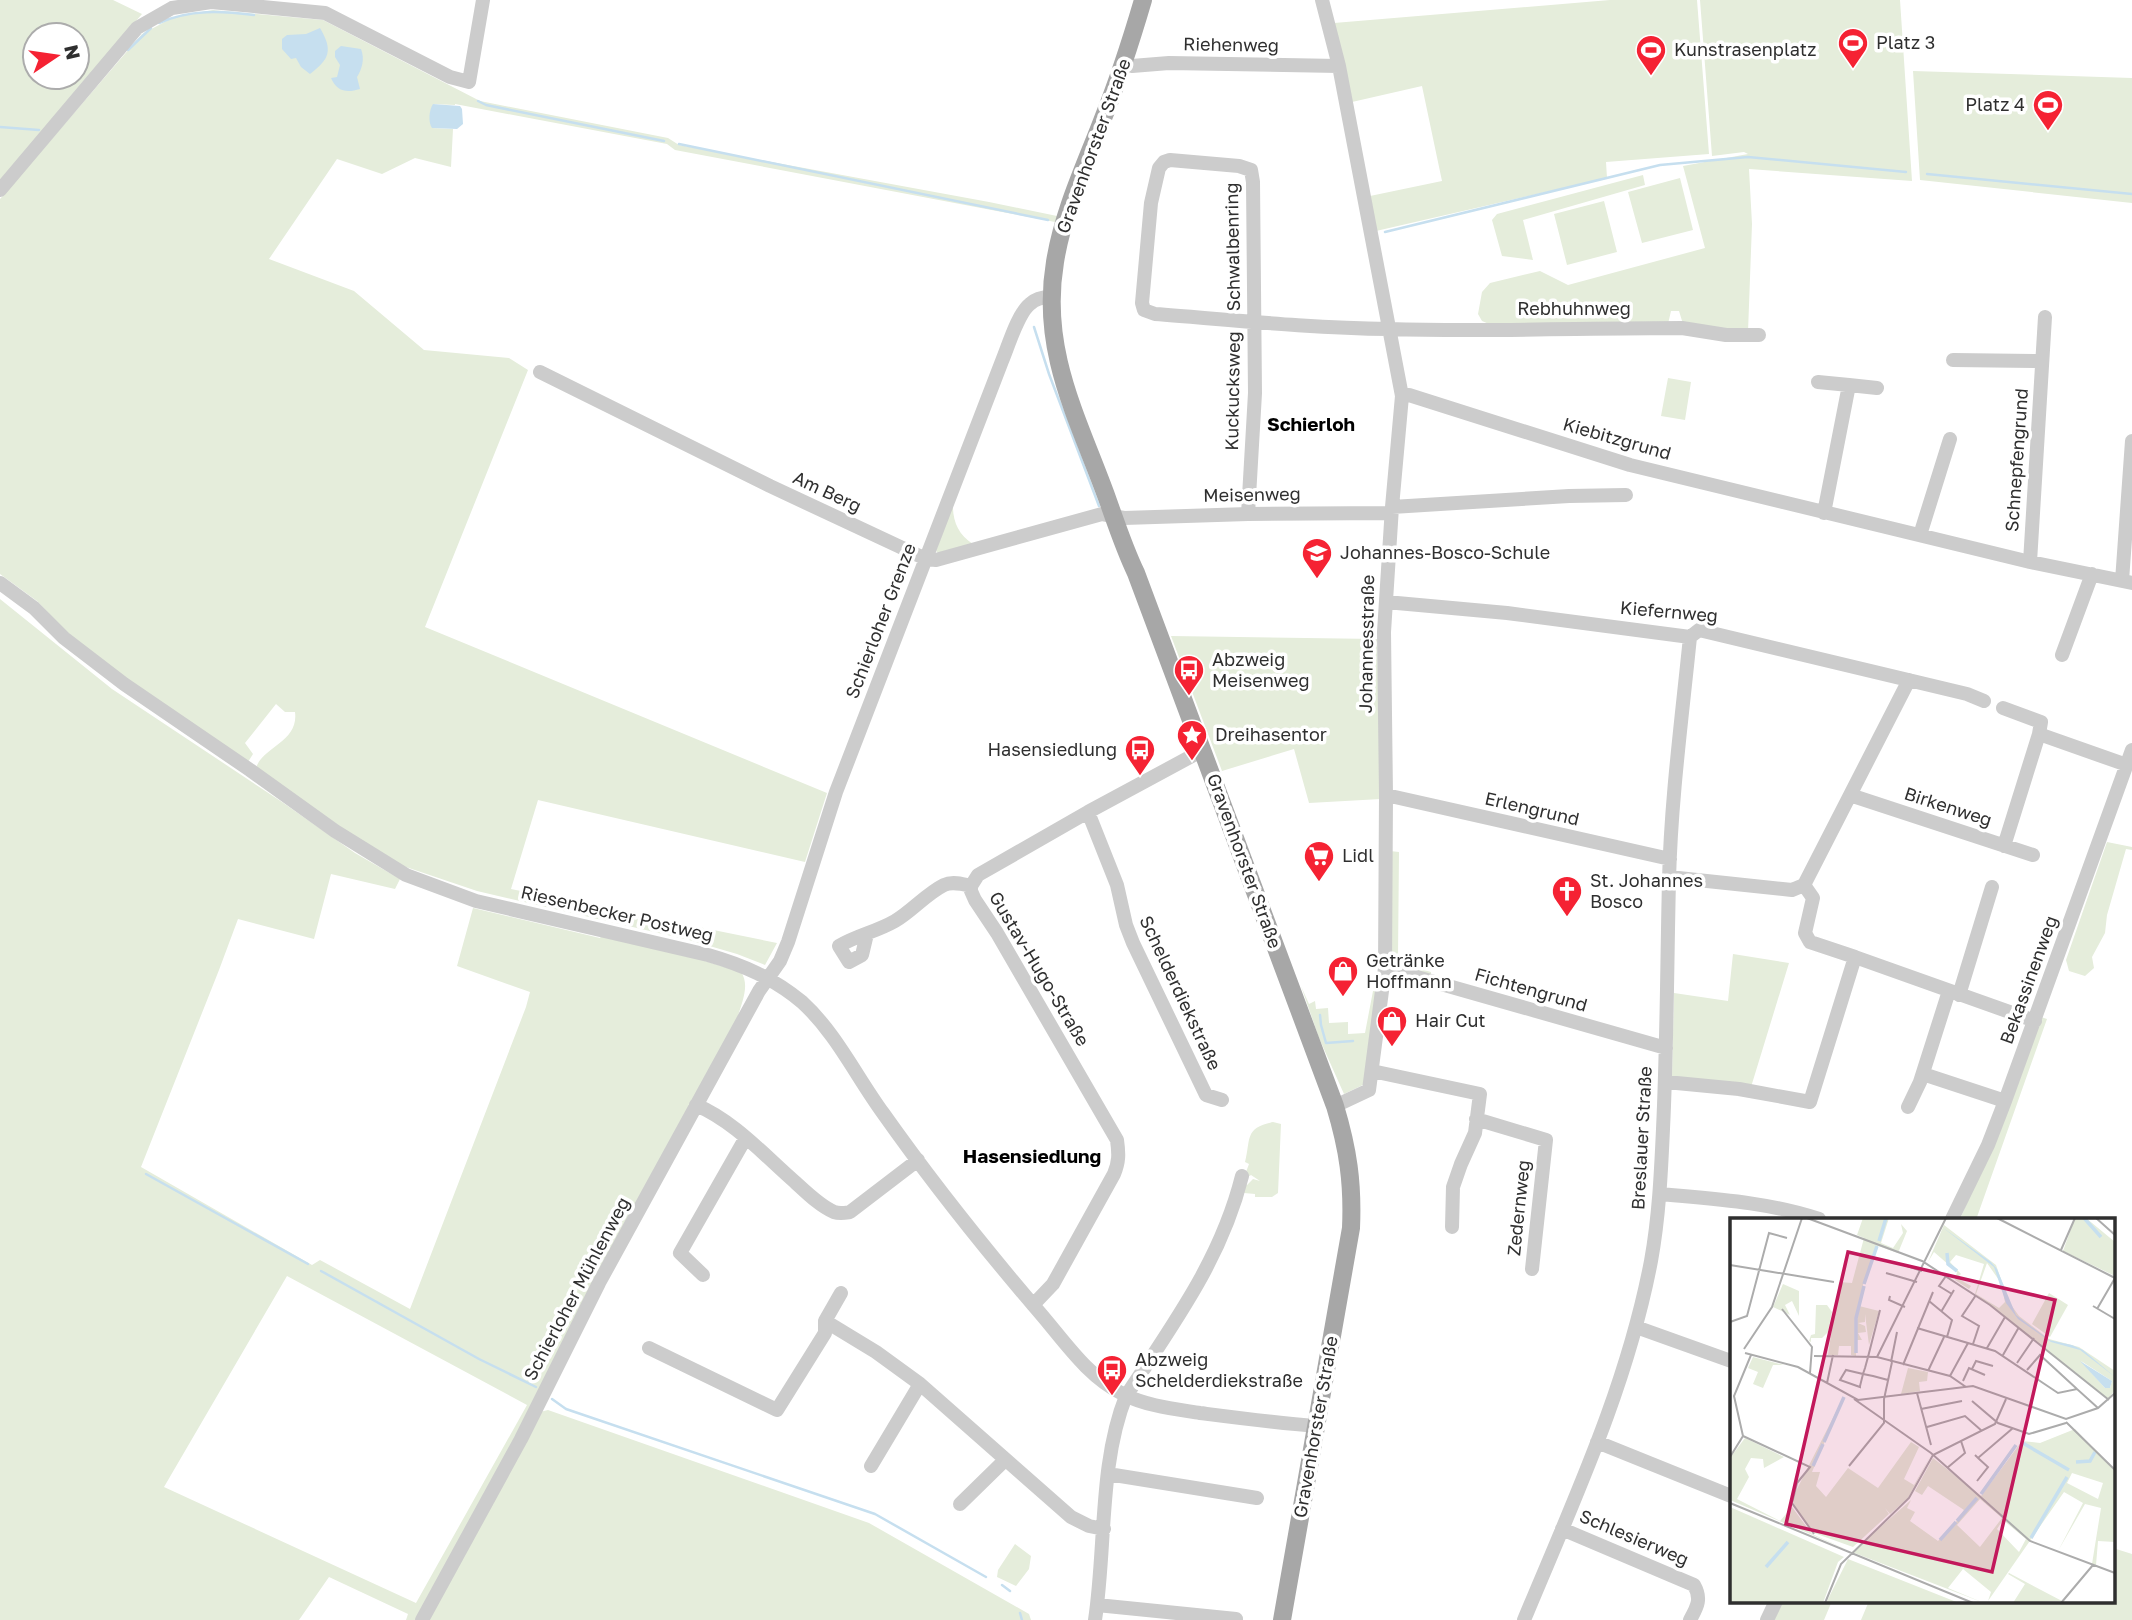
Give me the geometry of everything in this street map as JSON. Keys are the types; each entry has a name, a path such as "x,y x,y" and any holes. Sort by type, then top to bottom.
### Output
{"main road":[{"name":"Gravenhorster Straße","path":"1143,0 1123,64 1067,209 1055,262 1051,297 1062,379 1203,750 1346,1142 1351,1177 1351,1228 1282,1620"}],"street":[{"path":"0,190 138,28 172,8 211,2 325,13 450,77 469,82 483,0"},
{"name":"Johannesstraße","path":"1322,0 1339,66 1402,396 1385,602 1385,968 1369,1090 1335,1106"},
{"name":"Riehenweg","path":"1123,64 1339,66"},
{"name":"Schwalbenring","path":"1170,160 1239,166 1251,170 1253,321 1152,314 1144,310 1142,303 1152,204 1159,167 1164,162 1170,160"},
{"name":"Schierloher Grenze","path":"768,977 780,961 788,942 836,792 1002,361 1024,310 1031,302 1051,297"},
{"name":"Schnepfengrund","path":"2030,562 2045,317"},
{"name":"Kuckucksweg","path":"1248,514 1255,394 1253,321 1388,329"},
{"name":"Rebhuhnweg","path":"1388,329 1682,328 1726,335 1759,335"},
{"path":"1953,360 2042,361"},
{"name":"Am Berg","path":"540,372 770,486 926,559"},
{"path":"1818,382 1877,388"},
{"path":"1824,513 1849,385"},
{"name":"Kiebitzgrund","path":"1402,396 1409,395 1630,465 2030,562 2127,582 2132,442"},
{"path":"1920,535 1950,439"},
{"name":"Meisenweg","path":"1113,516 1124,518 1392,510 1569,496 1626,495"},
{"path":"926,559 936,561 1102,514 1113,516"},
{"path":"2062,655 2091,574"},
{"name":"Riesenbecker Postweg","path":"0,583 34,608 64,638 124,684 335,831 406,875 476,901 708,955 743,965 768,977 803,1003 828,1031 918,1160 1033,1305 1084,1364 1107,1384 1126,1396 1181,1410 1316,1426"},
{"name":"Kiefernweg","path":"1385,602 1507,612 1690,637 1699,630 1967,694 1984,701"},
{"name":"Breslauer Straße","path":"1524,1620 1616,1396 1636,1327 1651,1260 1660,1194 1666,1082 1670,859 1690,637"},
{"path":"1669,877 1792,890 1804,885 1909,680"},
{"path":"2003,708 2041,722 2004,846"},
{"path":"2039,734 2127,765"},
{"name":"Gustav-Hugo-Straße","path":"1033,1305 1053,1284 1114,1174 1119,1162 1119,1152 1117,1140 997,933 975,900 971,886 978,875 1203,750"},
{"name":"Bekassinenweg","path":"1952,1218 1988,1145 2005,1101 2132,750"},
{"name":"Erlengrund","path":"1386,795 1670,859"},
{"name":"Birkenweg","path":"1850,795 2034,855"},
{"name":"Schelderdiekstraße","path":"1088,812 1117,885 1133,943 1206,1095 1222,1100"},
{"path":"867,934 908,913 944,885 954,883 971,886"},
{"path":"1804,885 1813,898 1805,933 1810,942 2035,1021"},
{"path":"1908,1107 1954,993 1992,887"},
{"path":"1666,1082 1739,1089 1810,1102 1855,957"},
{"name":"Fichtengrund","path":"1385,968 1666,1048"},
{"name":"Schierloher Mühlenweg","path":"422,1620 521,1438 600,1283 768,977"},
{"path":"1373,1071 1480,1094 1475,1133 1454,1186 1452,1227"},
{"path":"1923,1074 2005,1101"},
{"path":"696,1105 731,1125 814,1199 833,1212 841,1214 850,1212 918,1160"},
{"name":"Zedernweg","path":"1476,1119 1546,1140 1532,1269"},
{"path":"702,1275 680,1253 745,1139"},
{"path":"1236,1619 1096,1612 1108,1474 1121,1409 1126,1396 1212,1261 1242,1176"},
{"path":"1660,1194 1741,1201 1816,1218"},
{"path":"649,1348 777,1410 825,1333 825,1321 841,1293"},
{"path":"825,1321 876,1352 920,1384 1071,1517 1104,1529"},
{"path":"1636,1327 1730,1361"},
{"path":"871,1466 920,1384"},
{"path":"1597,1443 1730,1496"},
{"path":"960,1504 1005,1460"},
{"path":"1108,1474 1256,1498"},
{"name":"Schlesierweg","path":"1562,1529 1694,1585 1699,1593 1699,1602 1690,1620"},
{"path":"1767,1620 1776,1602"}],"green space":[{"path":"0,0 113,0 142,14 91,74 91,21 21,21 21,91 77,91 0,181"},
{"path":"1610,0 1697,0 1709,154 1606,162 1607,178 1376,231 1370,196 1442,181 1422,86 1352,102 1334,23"},
{"path":"1700,0 1900,0 1912,181 1749,169 1752,224 1748,332 1683,324 1679,311 1671,311 1668,324 1489,324 1482,321 1478,314 1482,292 1490,283 1540,271 1568,285 1705,248 1683,166 1748,154 1744,152 1712,156"},
{"path":"213,10 323,20 480,101 668,138 679,145 1057,216 1055,222 675,150 667,144 455,104 433,104 432,128 453,129 451,167 415,158 382,174 337,159 269,259 354,291 424,350 509,358 528,370 425,627 827,793 805,862 538,800 511,889 777,943 765,965 689,940 477,891 403,866 348,832 256,768 265,755 291,730 295,722 295,712 285,712 276,704 245,743 253,754 248,762 101,662 73,639 37,601 0,574 0,199 142,34 174,17"},
{"path":"1913,71 2132,78 2132,203 1920,180"},
{"path":"1643,175 1645,185 1523,220 1533,260 1502,256 1492,220 1497,214"},
{"path":"1680,178 1693,230 1642,243 1628,192"},
{"path":"1604,201 1617,252 1567,265 1554,214"},
{"path":"1668,378 1691,382 1685,420 1661,416"},
{"path":"953,501 957,526 963,536 973,544 938,553 936,551"},
{"path":"0,599 112,689 355,853 400,879 395,889 331,874 314,939 238,919 141,1167 312,1265 320,1260 410,1309 530,992 457,966 473,908 682,954 741,972 745,988 738,1016 418,1620 406,1620 408,1614 329,1577 299,1620 0,1620","holes":["287,1276 527,1405 416,1603 164,1487"]},
{"path":"1171,636 1377,639 1381,799 1309,803 1294,749 1222,771"},
{"path":"2107,842 2132,847 2132,850 2126,849 2107,915 2105,933 2092,957 2094,968 2085,976 2069,971 2066,960"},
{"path":"1390,851 1399,852 1398,956 1401,963 1431,972 1431,975 1388,962"},
{"path":"1733,954 1789,963 1751,1087 1672,1076 1674,993 1728,1001"},
{"path":"1376,976 1379,976 1365,1084 1344,1094 1319,1038 1301,986 1309,1004 1315,1001 1316,1009 1328,1008 1329,1023 1348,1022 1348,1034 1365,1033"},
{"path":"2041,1017 2047,1019 1977,1217 1980,1218 1960,1218 1992,1146"},
{"path":"1273,1122 1281,1124 1278,1193 1272,1197 1255,1197 1255,1194 1244,1193 1243,1184 1247,1185 1253,1179 1260,1181 1251,1175 1243,1180 1249,1164 1245,1162 1250,1136 1257,1128"},
{"path":"548,1410 869,1523 1029,1614 1031,1620 427,1620 540,1412"},
{"path":"1015,1544 1031,1556 1029,1569 1016,1586 997,1577 998,1570"},
{"path":"2114,1548 2132,1554 2132,1620 1861,1620 1869,1602 2114,1602"},
{"path":"1783,1602 1832,1602 1824,1620 1774,1620"}],"water":[{"path":"320,28 327,42 327,54 322,64 310,74 301,67 296,58 291,59 282,49 282,39 287,35 306,34"},
{"path":"341,46 361,49 362,64 357,77 360,89 343,90 336,86 331,78 337,77 340,65 335,51"},
{"path":"433,104 460,106 463,124 457,129 432,128 430,116"}],"waterway":[{"path":"159,23 182,15 206,12 254,15"},
{"path":"128,50 151,28"},
{"path":"478,101 486,105 664,141"},
{"path":"0,127 39,130"},
{"path":"679,144 1048,220"},
{"path":"1385,232 1660,165 1748,157 1906,172"},
{"path":"1927,174 2132,194"},
{"path":"1034,327 1099,506"},
{"path":"1320,1015 1326,1043 1353,1041"},
{"path":"146,1174 308,1264"},
{"path":"321,1271 479,1359 536,1387"},
{"path":"552,1399 566,1409 875,1514 986,1577"},
{"path":"1002,1585 1010,1591"},
{"path":"1020,1613 1022,1620"}],"place":[{"name":"Platz 3","path":"1853,70"},
{"name":"Kunstrasenplatz","path":"1651,77"},
{"name":"Platz 4","path":"2048,132"},
{"name":"Johannes-Bosco-Schule","path":"1317,580"},
{"name":"Abzweig Meisenweg","path":"1189,697"},
{"name":"Dreihasentor","path":"1192,762"},
{"name":"Hasensiedlung","path":"1140,777"},
{"name":"Lidl","path":"1319,883"},
{"name":"St. Johannes Bosco","path":"1567,918"},
{"name":"Getränke Hoffmann","path":"1343,998"},
{"name":"Hair Cut","path":"1392,1048"},
{"name":"Abzweig Schelderdiekstraße","path":"1112,1397"}],"district":[{"name":"Schierloh","path":"1311,424"},
{"name":"Hasensiedlung","path":"1032,1156"}]}
